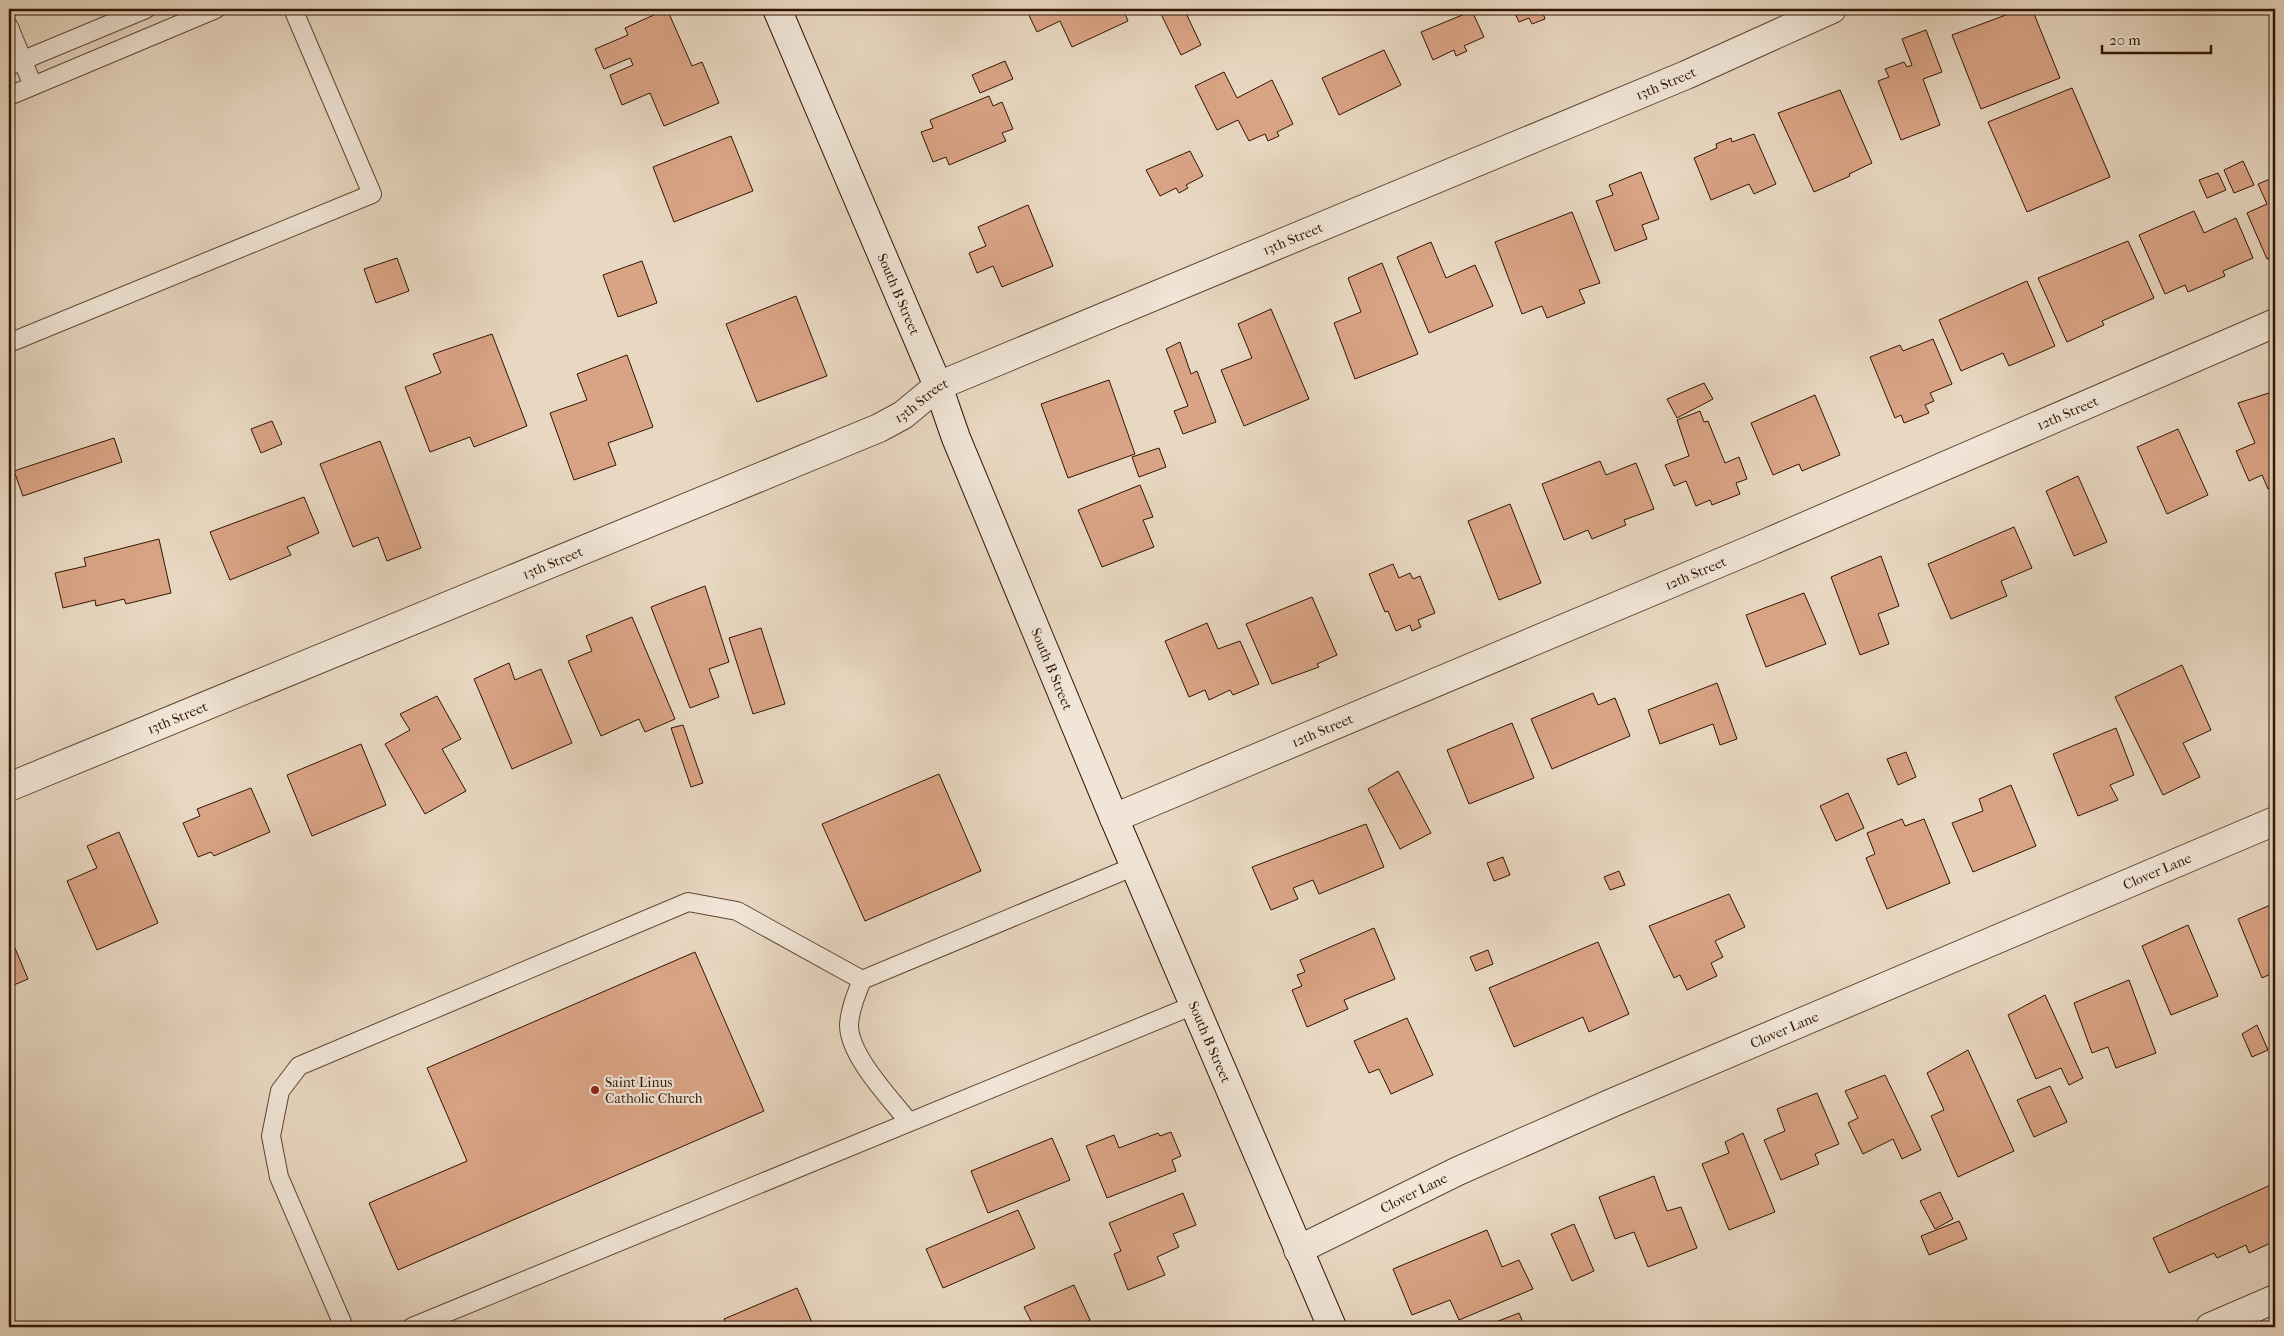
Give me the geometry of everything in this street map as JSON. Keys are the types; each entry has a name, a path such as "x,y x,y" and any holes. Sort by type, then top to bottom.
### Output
{"street":[{"name":"South B Street","path":"777,9 938,386 956,438 1114,818 1332,1327"},
{"name":"13th Street","path":"9,787 879,428 902,415 938,386 1686,75 1832,9"},
{"name":"12th Street","path":"1114,818 1771,541 2275,323"},
{"name":"Clover Lane","path":"1298,1250 1458,1171 1579,1117 2275,821"},
{"path":"2210,1327 2275,1299"}],"lane":[{"path":"16,64 146,9"},
{"path":"9,96 216,9"},
{"path":"9,343 372,194 293,9"},
{"path":"9,27 16,64 33,86"},
{"path":"909,1122 868,1070 854,1044 849,1027 851,1008 862,980 1135,866"},
{"path":"344,1327 279,1177 271,1136 280,1091 299,1066 688,902 737,911 862,980"},
{"path":"412,1327 1194,1005"}],"building":[{"path":"667,9 692,66 702,62 719,103 664,126 650,93 622,105 610,75 633,65 630,58 604,69 595,49 628,35 625,28"},
{"path":"1026,9 1123,9 1128,21 1072,47 1060,21 1037,32"},
{"path":"1171,9 1184,9 1201,45 1181,55 1161,14"},
{"path":"1513,9 1553,9 1543,13 1545,19 1532,24 1529,18 1519,22"},
{"path":"2022,9 2032,9 2060,78 1981,109 1952,35"},
{"path":"1472,11 1484,37 1464,46 1467,51 1456,56 1454,50 1433,60 1421,32"},
{"path":"1926,30 1942,72 1923,79 1940,125 1901,140 1878,81 1889,77 1885,69 1904,62 1907,67 1912,65 1902,39"},
{"path":"1384,50 1401,85 1339,115 1322,78"},
{"path":"1005,61 1013,79 980,93 972,75"},
{"path":"1224,72 1237,98 1272,80 1293,124 1277,132 1279,136 1268,141 1265,134 1249,141 1238,120 1217,130 1195,86"},
{"path":"2072,88 2110,177 2027,212 1988,122"},
{"path":"1840,90 1872,163 1849,174 1850,176 1814,192 1778,113"},
{"path":"989,96 993,106 1002,102 1013,129 1002,133 1006,141 949,165 946,157 933,162 921,132 933,128 930,120"},
{"path":"1754,134 1776,184 1754,194 1749,184 1711,200 1694,158 1717,148 1716,144 1731,138 1732,142"},
{"path":"731,136 753,191 674,222 653,167"},
{"path":"1190,151 1203,176 1186,185 1188,188 1179,193 1176,188 1160,196 1146,170"},
{"path":"2243,161 2254,185 2234,193 2224,170"},
{"path":"1641,172 1659,219 1642,225 1647,239 1615,251 1596,201 1613,195 1609,185"},
{"path":"2218,173 2226,190 2207,198 2199,180"},
{"path":"2275,177 2275,256 2267,259 2247,213 2267,204 2258,184"},
{"path":"1028,205 1053,266 1002,287 993,266 977,273 969,253 986,246 978,227"},
{"path":"2194,211 2204,233 2236,218 2253,258 2223,271 2225,276 2188,292 2185,285 2165,294 2139,235"},
{"path":"1572,212 1600,283 1579,290 1585,303 1547,318 1542,306 1522,314 1495,242"},
{"path":"2128,241 2154,298 2102,321 2104,325 2067,342 2038,278"},
{"path":"1431,242 1446,278 1475,265 1493,306 1429,333 1397,257"},
{"path":"397,258 409,291 376,303 364,269"},
{"path":"642,261 657,303 618,317 603,275"},
{"path":"1382,263 1418,354 1355,379 1334,323 1361,312 1348,278"},
{"path":"2027,281 2055,346 2009,366 2003,353 1961,371 1939,320"},
{"path":"796,296 827,376 757,402 726,324"},
{"path":"1271,309 1309,399 1244,426 1221,370 1252,358 1238,324"},
{"path":"492,334 527,426 474,447 470,437 430,452 405,387 441,373 433,354"},
{"path":"1933,339 1952,384 1930,393 1934,401 1925,405 1929,413 1904,423 1901,415 1895,418 1870,357 1900,345 1903,351"},
{"path":"1180,342 1191,374 1197,371 1216,422 1183,434 1174,411 1188,406 1166,349"},
{"path":"627,355 653,427 608,443 616,465 574,480 550,413 587,400 577,374"},
{"path":"1109,380 1135,454 1068,478 1041,404"},
{"path":"1704,383 1713,399 1677,418 1667,399"},
{"path":"2275,391 2275,486 2268,489 2262,475 2249,481 2236,451 2255,443 2238,403"},
{"path":"1815,395 1840,455 1802,471 1799,464 1773,475 1751,423"},
{"path":"1700,411 1704,422 1708,421 1725,463 1739,457 1747,479 1736,483 1740,494 1712,505 1710,500 1696,506 1686,481 1674,486 1665,465 1689,456 1677,420"},
{"path":"272,421 282,444 261,453 251,429"},
{"path":"2178,429 2208,495 2167,514 2137,447"},
{"path":"114,438 122,462 23,496 14,471"},
{"path":"380,441 421,548 387,561 378,537 353,547 320,464"},
{"path":"1159,448 1166,467 1139,477 1132,457"},
{"path":"1600,461 1606,475 1636,463 1654,509 1624,520 1626,525 1592,539 1588,530 1564,540 1542,484"},
{"path":"2078,476 2107,542 2074,556 2046,491"},
{"path":"1140,485 1153,517 1143,520 1154,547 1102,567 1078,510"},
{"path":"304,497 319,533 287,547 291,555 230,580 210,532"},
{"path":"1510,504 1541,583 1499,600 1468,521"},
{"path":"2014,527 2032,568 2001,581 2007,596 1951,619 1928,564"},
{"path":"159,539 171,593 126,604 124,599 96,606 95,600 63,608 55,573 86,566 84,558"},
{"path":"1881,556 1899,606 1878,614 1889,644 1860,655 1831,577"},
{"path":"1393,564 1399,578 1410,573 1413,579 1420,576 1435,613 1418,620 1421,627 1412,631 1410,625 1396,631 1388,611 1385,612 1369,574"},
{"path":"705,586 729,662 709,669 719,697 690,708 651,607"},
{"path":"1804,593 1826,644 1766,667 1746,615"},
{"path":"1312,597 1337,655 1317,664 1319,667 1272,684 1246,624"},
{"path":"632,617 675,719 645,732 639,719 601,736 568,661 592,651 586,636"},
{"path":"1207,623 1218,649 1240,641 1259,684 1233,695 1230,690 1209,700 1205,690 1189,697 1165,641"},
{"path":"761,628 785,704 753,714 729,638"},
{"path":"509,663 515,680 541,669 572,743 512,769 474,679"},
{"path":"2182,665 2211,730 2183,743 2200,777 2163,795 2115,697"},
{"path":"1717,683 1737,739 1720,745 1713,724 1660,744 1648,710"},
{"path":"1593,693 1598,705 1615,698 1630,736 1552,769 1531,719"},
{"path":"437,696 461,739 442,749 466,791 425,814 385,744 410,730 400,714"},
{"path":"1512,723 1534,778 1469,804 1447,750"},
{"path":"683,725 703,783 691,787 671,728"},
{"path":"2116,728 2134,775 2110,785 2118,800 2078,816 2053,754"},
{"path":"361,744 386,805 312,836 287,775"},
{"path":"1906,752 1916,777 1898,785 1887,759"},
{"path":"1398,771 1431,833 1400,849 1368,789"},
{"path":"939,774 981,871 865,921 822,824"},
{"path":"2011,785 2036,846 1973,872 1952,823 1983,811 1979,799"},
{"path":"251,788 270,832 214,856 211,852 198,857 183,823 200,816 197,809"},
{"path":"1848,793 1864,828 1836,841 1820,806"},
{"path":"1902,819 1905,826 1924,819 1950,883 1887,909 1866,858 1875,854 1867,833"},
{"path":"1366,824 1384,867 1319,894 1313,880 1293,888 1298,899 1271,910 1252,867"},
{"path":"119,832 158,923 97,950 67,881 97,868 87,846"},
{"path":"1503,857 1510,875 1494,881 1487,863"},
{"path":"1619,871 1625,885 1610,890 1604,877"},
{"path":"1729,894 1745,927 1715,941 1723,957 1711,963 1717,976 1687,990 1680,975 1674,978 1649,926"},
{"path":"2275,903 2275,972 2262,978 2238,919"},
{"path":"2188,925 2218,996 2171,1015 2142,946"},
{"path":"1374,928 1395,979 1344,1000 1348,1009 1307,1027 1292,990 1302,986 1297,975 1305,972 1300,960"},
{"path":"9,934 28,979 9,987"},
{"path":"1598,942 1629,1014 1589,1032 1583,1017 1514,1047 1489,988"},
{"path":"1488,950 1493,964 1476,971 1470,957"},
{"name":"Saint Linus Catholic Church","path":"695,952 764,1111 398,1270 369,1203 467,1161 427,1068"},
{"path":"2129,980 2156,1053 2116,1068 2108,1047 2092,1053 2074,1003"},
{"path":"2045,995 2083,1078 2069,1085 2061,1068 2036,1079 2008,1015"},
{"path":"1407,1018 1433,1075 1391,1094 1379,1069 1369,1073 1354,1041"},
{"path":"2257,1025 2268,1050 2252,1057 2242,1034"},
{"path":"1968,1050 2014,1151 1958,1177 1931,1116 1944,1110 1927,1073"},
{"path":"1885,1075 1921,1150 1902,1159 1893,1139 1863,1154 1848,1123 1858,1118 1845,1091"},
{"path":"2050,1086 2067,1122 2034,1137 2017,1100"},
{"path":"1817,1093 1839,1144 1815,1154 1819,1164 1781,1180 1764,1140 1785,1131 1777,1109"},
{"path":"1171,1132 1181,1156 1172,1160 1176,1171 1107,1198 1086,1146 1114,1135 1119,1148 1158,1133 1160,1136"},
{"path":"1743,1133 1775,1212 1729,1230 1702,1164 1729,1153 1725,1142"},
{"path":"1052,1138 1070,1180 988,1213 971,1171"},
{"path":"1654,1176 1667,1211 1681,1207 1697,1248 1648,1267 1634,1232 1615,1239 1599,1197"},
{"path":"2275,1183 2275,1241 2249,1253 2246,1245 2217,1258 2214,1253 2169,1273 2153,1238"},
{"path":"1940,1192 1953,1219 1935,1229 1920,1201"},
{"path":"1183,1193 1196,1225 1173,1234 1179,1247 1157,1257 1165,1275 1128,1290 1114,1254 1121,1251 1109,1223"},
{"path":"1018,1210 1035,1248 943,1288 926,1249"},
{"path":"1959,1221 1967,1239 1929,1255 1921,1236"},
{"path":"1574,1224 1594,1271 1572,1281 1551,1234"},
{"path":"1487,1230 1502,1267 1519,1260 1533,1289 1459,1320 1450,1300 1412,1315 1393,1269"},
{"path":"1074,1285 1090,1320 1074,1327 1034,1327 1024,1307"},
{"path":"797,1288 814,1327 728,1327 724,1319"},
{"path":"1519,1313 1525,1327 1483,1327"}],"place":[{"name":"Saint Linus Catholic Church","path":"595,1090"}]}
